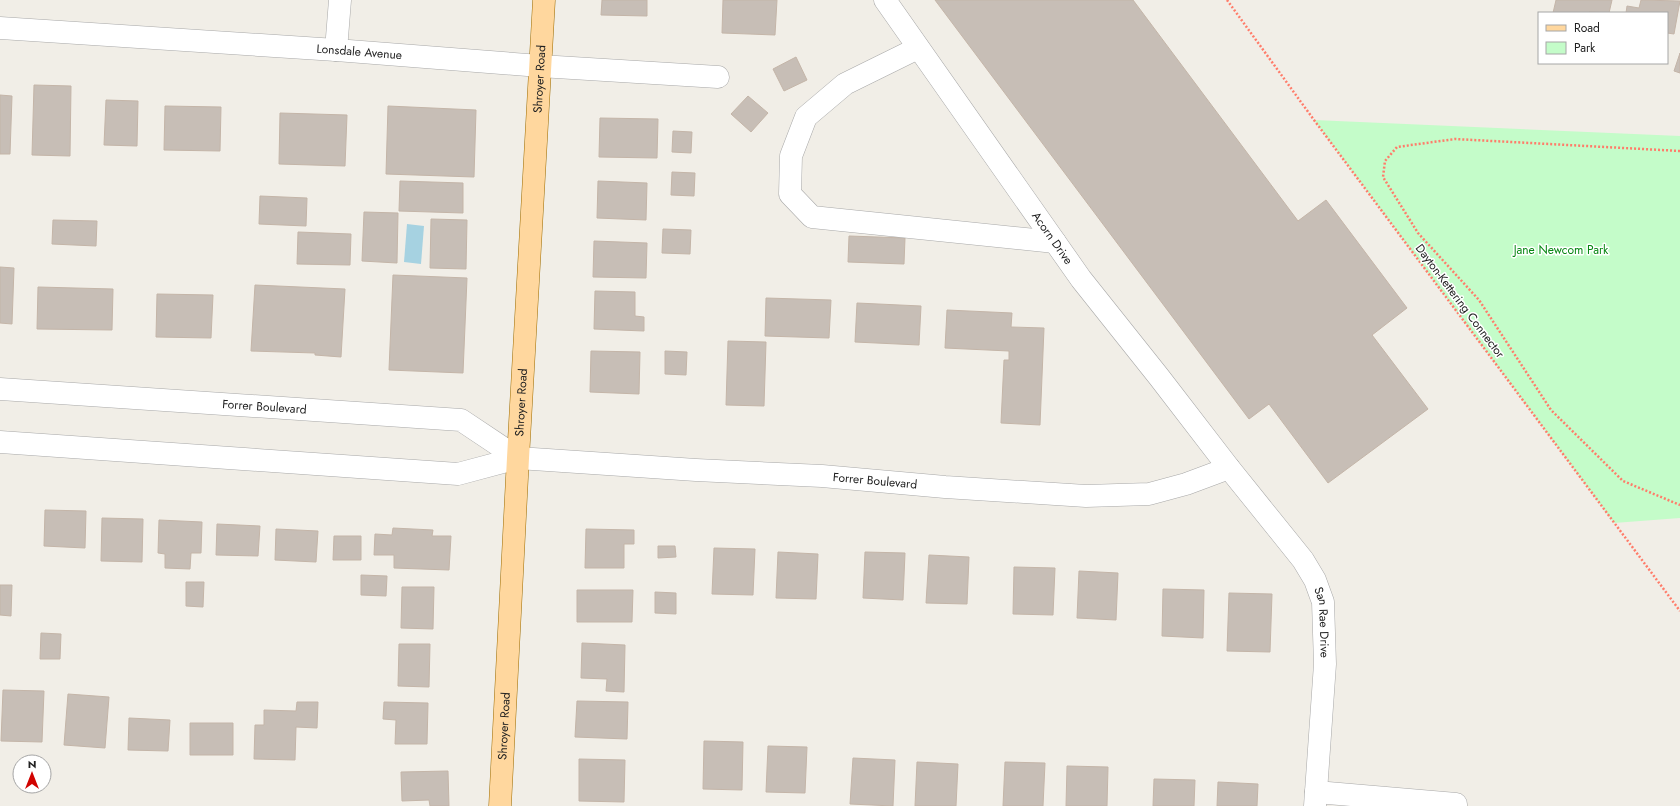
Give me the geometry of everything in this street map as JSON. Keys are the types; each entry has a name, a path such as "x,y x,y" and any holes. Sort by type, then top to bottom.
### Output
{"main road":[{"name":"Shroyer Road","path":"500,806 544,0"}],"street":[{"path":"336,50 340,0"},
{"name":"Acorn Drive","path":"886,0 918,48 1081,279 1229,468"},
{"name":"Lonsdale Avenue","path":"0,28 718,77"},
{"path":"918,48 845,84 806,117 791,156 790,194 812,217 1055,242"},
{"name":"Forrer Boulevard","path":"0,389 462,420 518,458"},
{"name":"Forrer Boulevard","path":"0,442 458,474 518,458 696,470 822,476 945,487 1086,496 1149,494 1186,484 1229,468"},
{"name":"San Rae Drive","path":"1229,468 1303,560 1315,580 1323,602 1325,664 1315,799"},
{"path":"1315,799 1456,804 1456,806"}],"path":[{"name":"Dayton-Kettering Connector","path":"1228,0 1314,120 1680,611"},
{"path":"1680,151 1455,139 1397,147 1385,161 1383,178 1418,233 1479,300 1551,410 1623,481 1680,505"}],"green space":[{"name":"Jane Newcom Park","path":"1314,120 1680,136 1680,518 1614,523"}],"water":[{"path":"407,224 424,226 421,264 404,262"}],"building":[{"path":"602,0 647,0 647,16 601,15"},
{"path":"723,0 777,0 775,35 722,33"},
{"path":"935,0 1133,0 1298,221 1326,200 1407,308 1372,335 1428,409 1328,483 1269,404 1249,419"},
{"path":"1556,0 1612,0 1609,12 1553,12"},
{"path":"1641,0 1680,1 1674,34 1668,33 1668,12 1626,12 1627,6 1639,8"},
{"path":"1680,53 1680,73 1674,71"},
{"path":"796,57 807,80 784,91 773,69"},
{"path":"34,85 71,86 70,156 32,155"},
{"path":"0,95 12,96 10,154 0,154"},
{"path":"748,96 768,113 751,132 731,114"},
{"path":"106,100 138,101 137,146 104,145"},
{"path":"165,106 221,107 220,151 164,150"},
{"path":"388,106 476,110 474,177 386,174"},
{"path":"280,113 347,115 345,166 279,164"},
{"path":"600,118 658,119 657,158 599,157"},
{"path":"673,131 692,132 691,153 672,152"},
{"path":"672,172 695,173 694,196 671,195"},
{"path":"400,181 463,183 463,213 399,211"},
{"path":"598,181 647,183 646,220 597,218"},
{"path":"260,196 307,198 306,226 259,224"},
{"path":"364,212 398,213 397,263 362,261"},
{"path":"431,219 467,220 466,269 430,268"},
{"path":"53,220 97,221 96,246 52,244"},
{"path":"663,229 691,230 690,254 662,253"},
{"path":"298,232 351,234 350,265 297,264"},
{"path":"849,236 905,238 904,264 848,262"},
{"path":"594,241 647,243 646,278 593,277"},
{"path":"0,267 14,268 12,324 0,323"},
{"path":"393,275 467,278 463,373 389,370"},
{"path":"255,285 345,289 341,357 315,355 315,353 251,351"},
{"path":"38,287 113,289 112,330 37,329"},
{"path":"595,291 635,292 635,316 644,317 644,331 594,329"},
{"path":"157,294 213,295 211,338 156,337"},
{"path":"766,298 831,300 829,338 765,336"},
{"path":"857,303 921,306 919,345 855,342"},
{"path":"947,310 1012,313 1011,327 1044,328 1040,425 1001,423 1004,360 1009,360 1009,351 945,348"},
{"path":"728,341 766,342 764,406 726,405"},
{"path":"591,351 640,352 639,394 590,392"},
{"path":"665,351 687,352 686,375 665,374"},
{"path":"45,510 86,511 85,548 44,546"},
{"path":"102,518 143,519 142,562 101,561"},
{"path":"159,520 202,522 201,553 191,553 190,569 165,568 165,554 158,553"},
{"path":"217,524 260,526 258,556 216,555"},
{"path":"393,528 433,530 432,536 451,536 449,570 394,568 394,555 374,555 375,534 392,535"},
{"path":"276,529 318,531 316,562 275,560"},
{"path":"586,529 634,530 634,544 624,544 624,568 585,568"},
{"path":"334,536 361,536 361,560 333,560"},
{"path":"658,546 675,546 676,557 658,558"},
{"path":"714,548 755,549 753,595 712,594"},
{"path":"778,552 818,554 816,599 776,598"},
{"path":"865,552 905,553 903,600 863,598"},
{"path":"929,555 969,557 967,604 926,603"},
{"path":"1014,567 1055,568 1053,615 1013,614"},
{"path":"1079,571 1118,573 1116,620 1077,618"},
{"path":"361,575 387,576 386,596 361,595"},
{"path":"186,582 204,582 203,607 186,606"},
{"path":"0,585 12,585 11,616 0,615"},
{"path":"402,587 434,587 433,629 401,628"},
{"path":"1163,589 1204,590 1203,638 1162,636"},
{"path":"577,590 633,590 632,622 577,622"},
{"path":"655,592 676,593 676,614 655,613"},
{"path":"1229,593 1272,594 1270,652 1227,651"},
{"path":"41,633 61,634 60,659 40,659"},
{"path":"582,643 625,645 624,692 606,691 607,679 581,678"},
{"path":"399,644 430,644 429,687 398,686"},
{"path":"3,690 44,691 42,742 1,741"},
{"path":"68,694 109,697 105,748 64,745"},
{"path":"577,701 628,702 627,739 575,737"},
{"path":"297,702 318,702 317,728 296,727 295,760 254,759 255,725 264,725 264,710 296,711"},
{"path":"384,702 428,703 427,744 395,744 396,720 383,719"},
{"path":"129,718 170,720 168,751 128,750"},
{"path":"190,723 233,723 233,755 190,755"},
{"path":"704,741 743,742 742,790 703,789"},
{"path":"768,746 807,747 805,793 766,792"},
{"path":"853,758 895,760 893,806 850,804"},
{"path":"579,759 625,760 624,802 579,801"},
{"path":"917,762 958,764 956,806 915,806"},
{"path":"1005,762 1045,763 1043,806 1003,806"},
{"path":"1067,766 1108,767 1107,806 1066,806"},
{"path":"448,771 449,806 430,806 429,800 402,801 401,772"},
{"path":"1154,779 1195,780 1194,806 1153,806"},
{"path":"1218,782 1258,784 1257,806 1217,806"}]}
